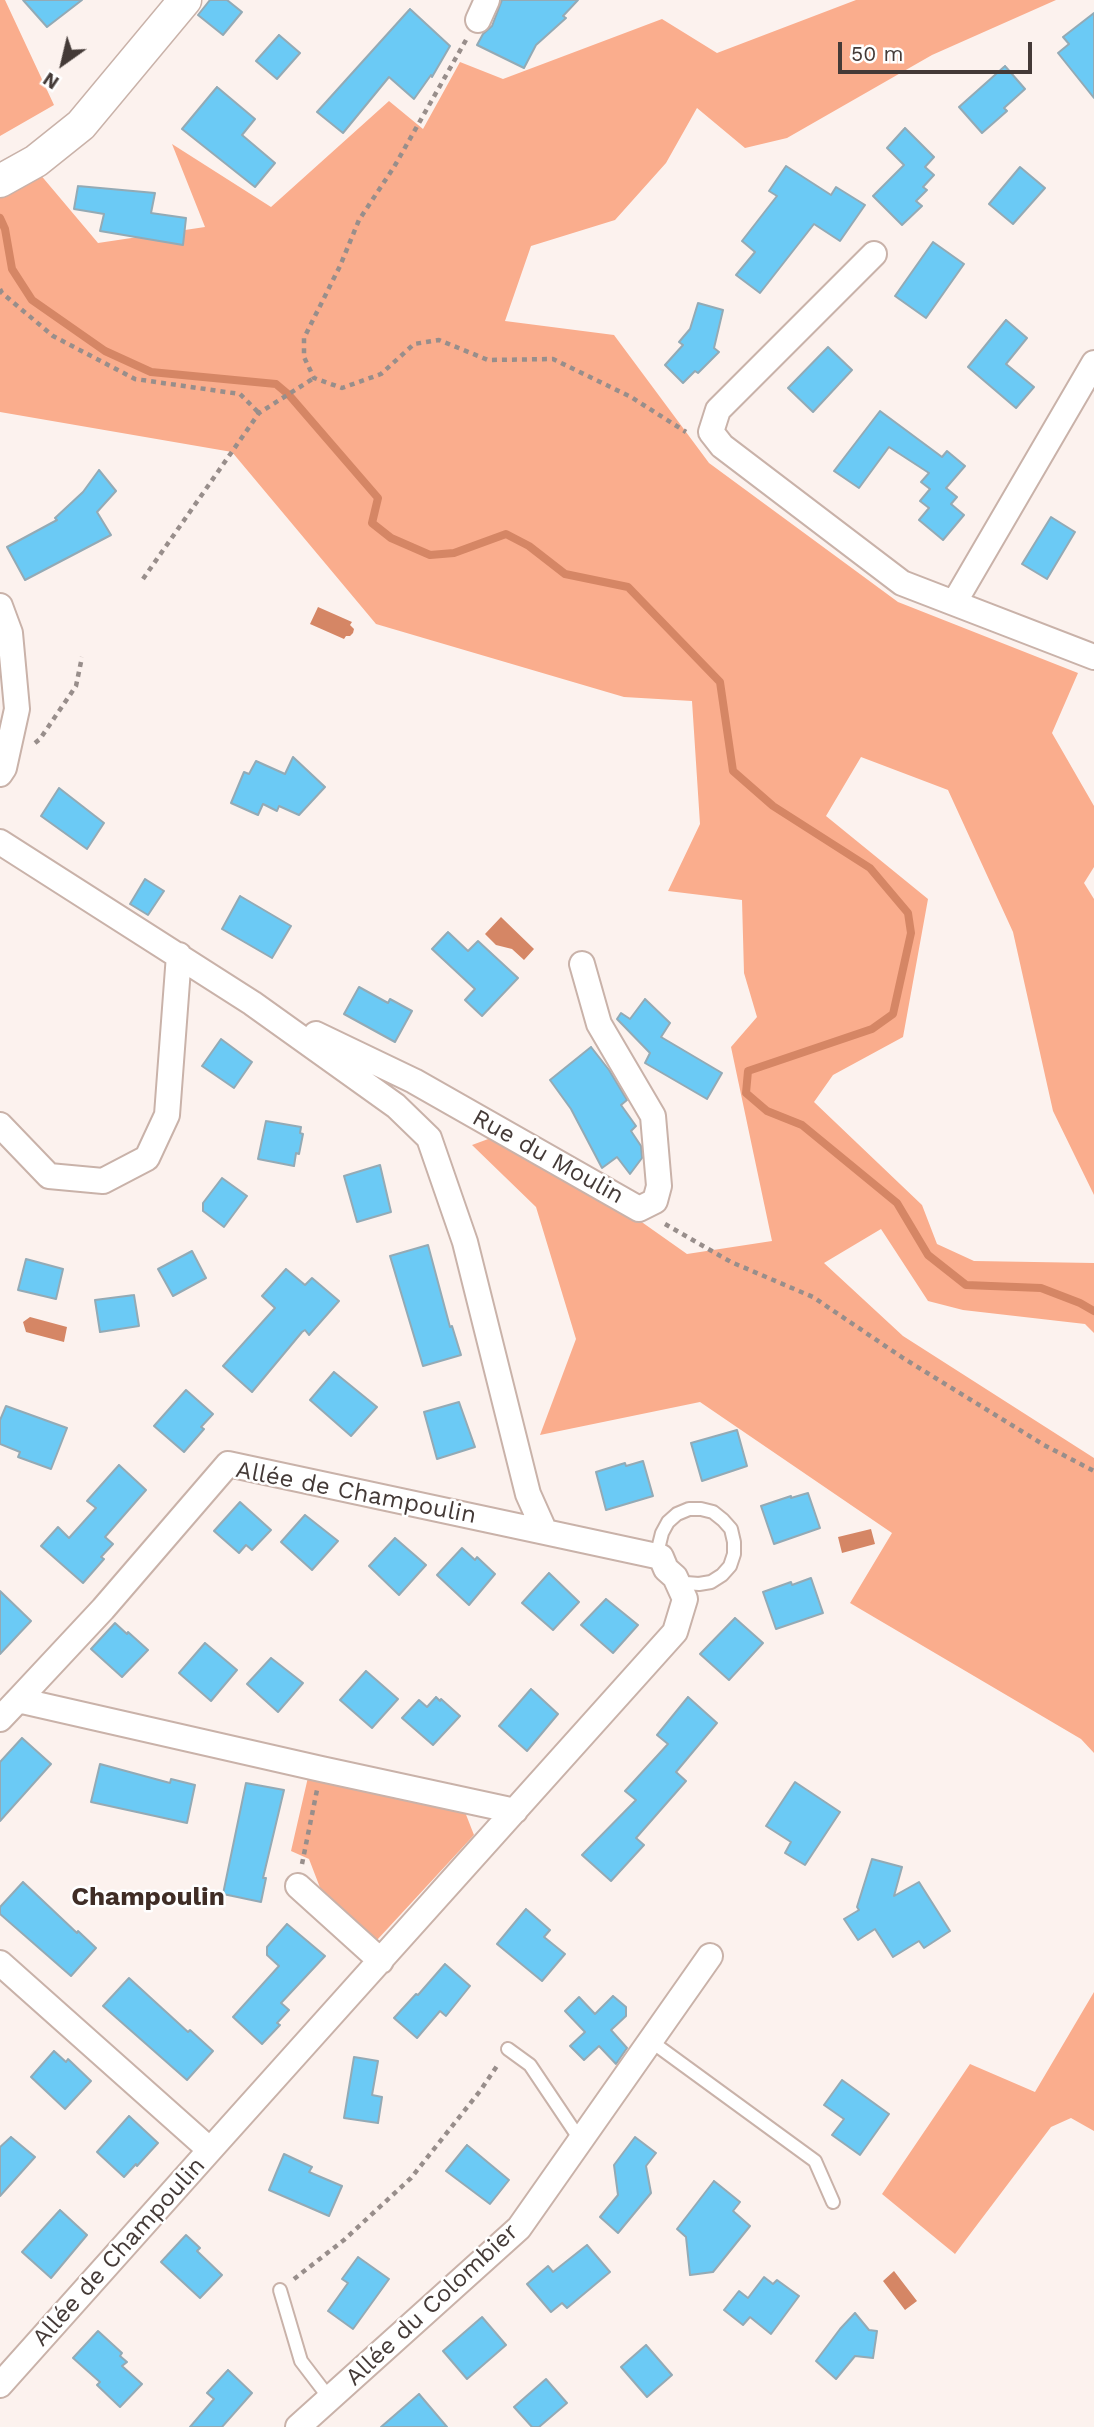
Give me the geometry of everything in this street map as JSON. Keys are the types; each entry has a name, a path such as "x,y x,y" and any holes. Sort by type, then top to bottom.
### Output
{"street":[{"path":"0,181 36,161 81,125 185,0"},
{"path":"874,254 718,410 711,432 722,446 902,583 1094,657"},
{"path":"954,603 1094,363"},
{"path":"0,606 10,633 17,709 4,768 0,774"},
{"name":"Rue du Moulin","path":"0,842 252,1003 396,1106 429,1138 466,1242 528,1494 545,1532"},
{"path":"0,1125 50,1176 103,1181 147,1158 167,1115 179,955"},
{"name":"Rue du Moulin","path":"252,1003 414,1082 639,1209 655,1201 659,1186 653,1116 599,1024 582,964"},
{"name":"Allée de Champoulin","path":"0,1719 103,1609 228,1464 545,1532 668,1567 685,1598 675,1632 0,2385"},
{"path":"18,1700 515,1811"},
{"path":"298,1886 382,1961"},
{"name":"Allée du Colombier","path":"298,2427 519,2228 710,1956"},
{"name":"Allée de Champoulin","path":"0,1963 211,2150"}],"lane":[{"path":"689,1509 713,1512 731,1529 734,1554 730,1566 722,1575 699,1584 686,1583 668,1567 659,1545 668,1522 677,1514 689,1509"},
{"path":"652,2042 815,2161 833,2202"},
{"path":"508,2049 530,2065 581,2141"},
{"name":"Allée du Colombier","path":"280,2290 301,2361 330,2399"}],"path":[{"path":"482,10 394,167 359,220 340,266 304,338 304,357 314,378 342,388 382,374 414,344 439,340 488,360 553,359 631,397 691,434 711,432"},
{"path":"0,289 53,336 135,380 240,394 260,413"},
{"path":"144,579 260,413 293,389 314,378"},
{"path":"40,739 76,686 82,657"},
{"path":"639,1209 731,1262 813,1297 903,1358 1044,1445 1094,1471"},
{"path":"298,1886 321,1769"},
{"path":"280,2290 344,2240 411,2178 480,2091 508,2049"}],"shaded area":[{"path":"0,0 5,0 54,105 0,136"},
{"path":"856,0 1056,0 932,55 787,138 745,148 697,108 666,163 615,220 531,246 505,321 614,335 709,463 898,602 1078,673 1052,733 1094,806 1094,867 1084,883 1094,899 1094,1195 1053,1111 1013,932 948,790 861,757 826,816 928,899 903,1037 833,1075 814,1102 922,1205 937,1244 974,1261 1094,1263 1094,1333 1085,1324 963,1310 928,1301 881,1229 824,1263 903,1336 1094,1458 1094,1753 1081,1739 850,1603 892,1533 700,1402 540,1435 576,1339 536,1207 472,1145 518,1128 568,1170 687,1254 772,1241 731,1047 757,1017 744,973 742,900 668,891 700,824 692,701 624,697 376,624 232,452 0,412 0,195 39,173 98,243 205,227 172,144 271,207 389,101 423,129 460,62 503,79 662,19 717,53"},
{"path":"318,607 352,622 350,625 354,629 353,633 344,639 310,624"},
{"path":"501,917 534,949 524,960 512,949 496,945 485,934"},
{"path":"30,1317 67,1327 64,1342 26,1332 23,1322"},
{"path":"871,1529 875,1544 842,1553 838,1537"},
{"path":"309,1773 465,1812 474,1835 377,1940 324,1898 309,1859 291,1851"},
{"path":"1094,1992 1094,2131 1071,2118 1051,2127 955,2254 882,2194 970,2064 1035,2092"},
{"path":"894,2271 917,2301 905,2310 883,2281"}],"building":[{"path":"23,0 82,0 47,27"},
{"path":"210,0 227,0 242,12 223,35 198,15"},
{"path":"502,0 578,0 563,16 566,18 536,45 524,68 477,45 483,34 492,26"},
{"path":"410,9 450,46 432,77 431,75 414,99 389,77 343,133 317,112"},
{"path":"1094,13 1094,98 1058,53 1069,44 1063,37"},
{"path":"279,35 300,53 277,79 256,61"},
{"path":"1005,66 1025,89 1004,108 1007,111 982,133 959,107"},
{"path":"217,87 255,119 242,135 275,163 255,187 182,129"},
{"path":"905,128 934,157 925,167 934,175 923,187 927,190 916,201 922,206 902,225 873,196 904,165 887,148"},
{"path":"786,166 831,195 836,187 865,205 840,241 814,224 760,293 736,275 755,252 742,241 777,196 769,191"},
{"path":"1020,167 1045,188 1013,224 989,204"},
{"path":"78,186 155,193 151,213 186,218 183,245 100,231 104,214 74,209"},
{"path":"933,242 964,264 926,318 895,296"},
{"path":"698,303 723,310 714,348 719,352 698,373 695,371 683,383 665,365 683,345 679,342 690,329"},
{"path":"1006,320 1027,338 1006,364 1034,387 1016,408 968,367"},
{"path":"828,347 852,370 813,412 788,388"},
{"path":"880,411 942,457 947,451 965,466 946,488 957,497 951,504 964,515 943,540 919,520 929,508 920,501 930,489 921,482 929,473 889,447 859,488 834,471"},
{"path":"99,470 116,491 97,512 111,535 25,580 7,547 57,520 55,518 83,492"},
{"path":"1051,517 1075,532 1047,579 1022,564"},
{"path":"293,757 325,787 299,815 279,806 277,811 263,804 258,815 231,803 244,772 249,774 256,761 285,774"},
{"path":"59,788 104,823 87,849 41,816"},
{"path":"145,879 164,891 148,915 130,904"},
{"path":"240,896 291,926 272,958 222,929"},
{"path":"448,932 468,951 478,941 518,978 482,1016 465,1000 475,989 432,949"},
{"path":"359,987 388,1003 390,999 412,1011 395,1042 344,1014"},
{"path":"645,999 670,1023 661,1037 722,1073 707,1099 645,1063 650,1053 617,1019 621,1013 630,1019"},
{"path":"221,1039 252,1062 234,1088 202,1066"},
{"path":"591,1047 627,1100 621,1105 636,1126 631,1131 641,1146 642,1158 630,1174 617,1157 602,1168 571,1109 550,1080"},
{"path":"266,1121 301,1127 300,1133 303,1134 294,1166 258,1159"},
{"path":"380,1165 391,1212 357,1222 344,1176"},
{"path":"222,1178 247,1196 224,1227 203,1211 203,1203"},
{"path":"428,1245 450,1327 452,1326 461,1355 423,1366 390,1256"},
{"path":"192,1251 206,1278 173,1296 158,1269"},
{"path":"26,1259 63,1269 56,1299 18,1290"},
{"path":"286,1269 305,1285 312,1278 339,1301 309,1335 305,1330 302,1332 252,1392 223,1366 275,1308 262,1296"},
{"path":"134,1295 139,1326 100,1332 95,1300"},
{"path":"334,1372 377,1407 351,1436 310,1400"},
{"path":"186,1390 213,1414 184,1452 154,1426"},
{"path":"459,1402 475,1447 437,1459 424,1412"},
{"path":"6,1406 67,1428 51,1469 18,1457 20,1452 0,1444 0,1420"},
{"path":"737,1430 747,1466 702,1481 691,1443"},
{"path":"643,1461 653,1496 606,1510 596,1472 625,1463 626,1466"},
{"path":"119,1465 146,1490 105,1537 113,1544 83,1583 41,1546 58,1527 69,1538 96,1508 87,1501"},
{"path":"808,1493 820,1528 774,1544 761,1506"},
{"path":"240,1502 271,1530 252,1550 246,1545 239,1553 214,1531"},
{"path":"305,1515 338,1541 312,1570 281,1542"},
{"path":"395,1538 426,1565 399,1595 369,1566"},
{"path":"462,1548 475,1560 477,1557 495,1574 469,1605 437,1575"},
{"path":"549,1573 579,1602 553,1630 522,1603"},
{"path":"811,1578 823,1613 776,1629 763,1592"},
{"path":"0,1591 31,1621 0,1654"},
{"path":"606,1599 638,1625 613,1653 581,1625"},
{"path":"735,1618 763,1643 729,1680 700,1654"},
{"path":"115,1623 148,1650 122,1677 91,1649"},
{"path":"205,1643 237,1670 211,1701 179,1673"},
{"path":"271,1658 303,1683 278,1712 247,1684"},
{"path":"366,1671 398,1699 372,1728 340,1700"},
{"path":"531,1689 558,1714 527,1751 499,1726"},
{"path":"436,1697 460,1716 433,1745 402,1718 419,1700 427,1707"},
{"path":"688,1697 717,1723 676,1772 686,1781 636,1838 644,1845 611,1881 582,1855 636,1800 625,1791 668,1744 657,1735"},
{"path":"22,1738 51,1764 0,1821 0,1762"},
{"path":"100,1764 170,1783 171,1779 195,1785 187,1823 91,1802"},
{"path":"795,1782 840,1812 805,1865 785,1853 791,1842 766,1826"},
{"path":"246,1783 284,1790 263,1878 266,1878 261,1902 223,1894"},
{"path":"872,1859 902,1867 894,1896 919,1882 950,1931 924,1948 919,1941 893,1957 875,1929 858,1940 844,1919 859,1910 857,1907"},
{"path":"23,1882 96,1948 71,1976 0,1914 0,1907"},
{"path":"526,1909 550,1930 544,1937 565,1954 542,1981 497,1944"},
{"path":"287,1924 325,1956 281,2003 289,2010 277,2023 280,2025 262,2044 233,2017 279,1966 267,1955 267,1947"},
{"path":"445,1964 470,1986 446,2016 440,2011 417,2038 394,2018"},
{"path":"129,1978 213,2051 187,2080 103,2006"},
{"path":"613,1996 626,2007 626,2016 611,2030 627,2048 616,2064 599,2046 584,2060 570,2046 585,2032 565,2011 579,1997 595,2014"},
{"path":"54,2051 66,2062 68,2059 91,2081 65,2109 31,2077"},
{"path":"354,2057 378,2061 372,2095 382,2097 378,2123 344,2118"},
{"path":"842,2080 889,2114 860,2155 832,2135 844,2119 824,2105"},
{"path":"129,2116 158,2143 124,2177 97,2152"},
{"path":"11,2137 35,2157 0,2196 0,2147"},
{"path":"635,2137 656,2153 646,2166 651,2193 618,2233 600,2217 618,2195 614,2165"},
{"path":"467,2145 509,2180 490,2204 446,2171"},
{"path":"284,2154 312,2167 309,2172 342,2186 329,2216 269,2190"},
{"path":"714,2181 740,2202 733,2211 750,2226 713,2272 690,2275 686,2237 677,2229"},
{"path":"60,2210 87,2235 51,2278 22,2252"},
{"path":"186,2235 200,2248 197,2251 222,2275 200,2298 161,2262"},
{"path":"587,2245 610,2272 567,2308 562,2303 551,2312 527,2284 548,2266 553,2272"},
{"path":"358,2257 389,2279 353,2329 328,2311 348,2283 342,2279"},
{"path":"764,2277 773,2284 777,2280 799,2296 771,2334 750,2317 743,2325 724,2310 739,2291 748,2298"},
{"path":"855,2313 869,2330 877,2331 873,2358 855,2356 836,2379 816,2361"},
{"path":"482,2317 506,2345 467,2379 443,2351"},
{"path":"98,2331 122,2353 120,2356 127,2362 122,2366 142,2384 120,2407 97,2385 100,2382 73,2358"},
{"path":"646,2345 672,2375 647,2397 621,2367"},
{"path":"228,2370 252,2393 222,2427 190,2427 214,2399 207,2393"},
{"path":"546,2379 567,2403 539,2427 532,2427 514,2407"},
{"path":"419,2394 447,2427 381,2427"}],"waterway":[{"path":"0,218 5,229 12,269 32,300 105,351 151,372 276,384 289,395 378,498 372,523 391,538 430,555 454,553 506,534 529,546 565,574 628,587 720,682 733,771 773,806 870,868 908,913 911,933 893,1014 872,1029 748,1071 746,1093 767,1111 802,1125 897,1203 928,1255 966,1285 1041,1288 1094,1311"}],"district":[{"name":"Champoulin","path":"148,1897"}]}
